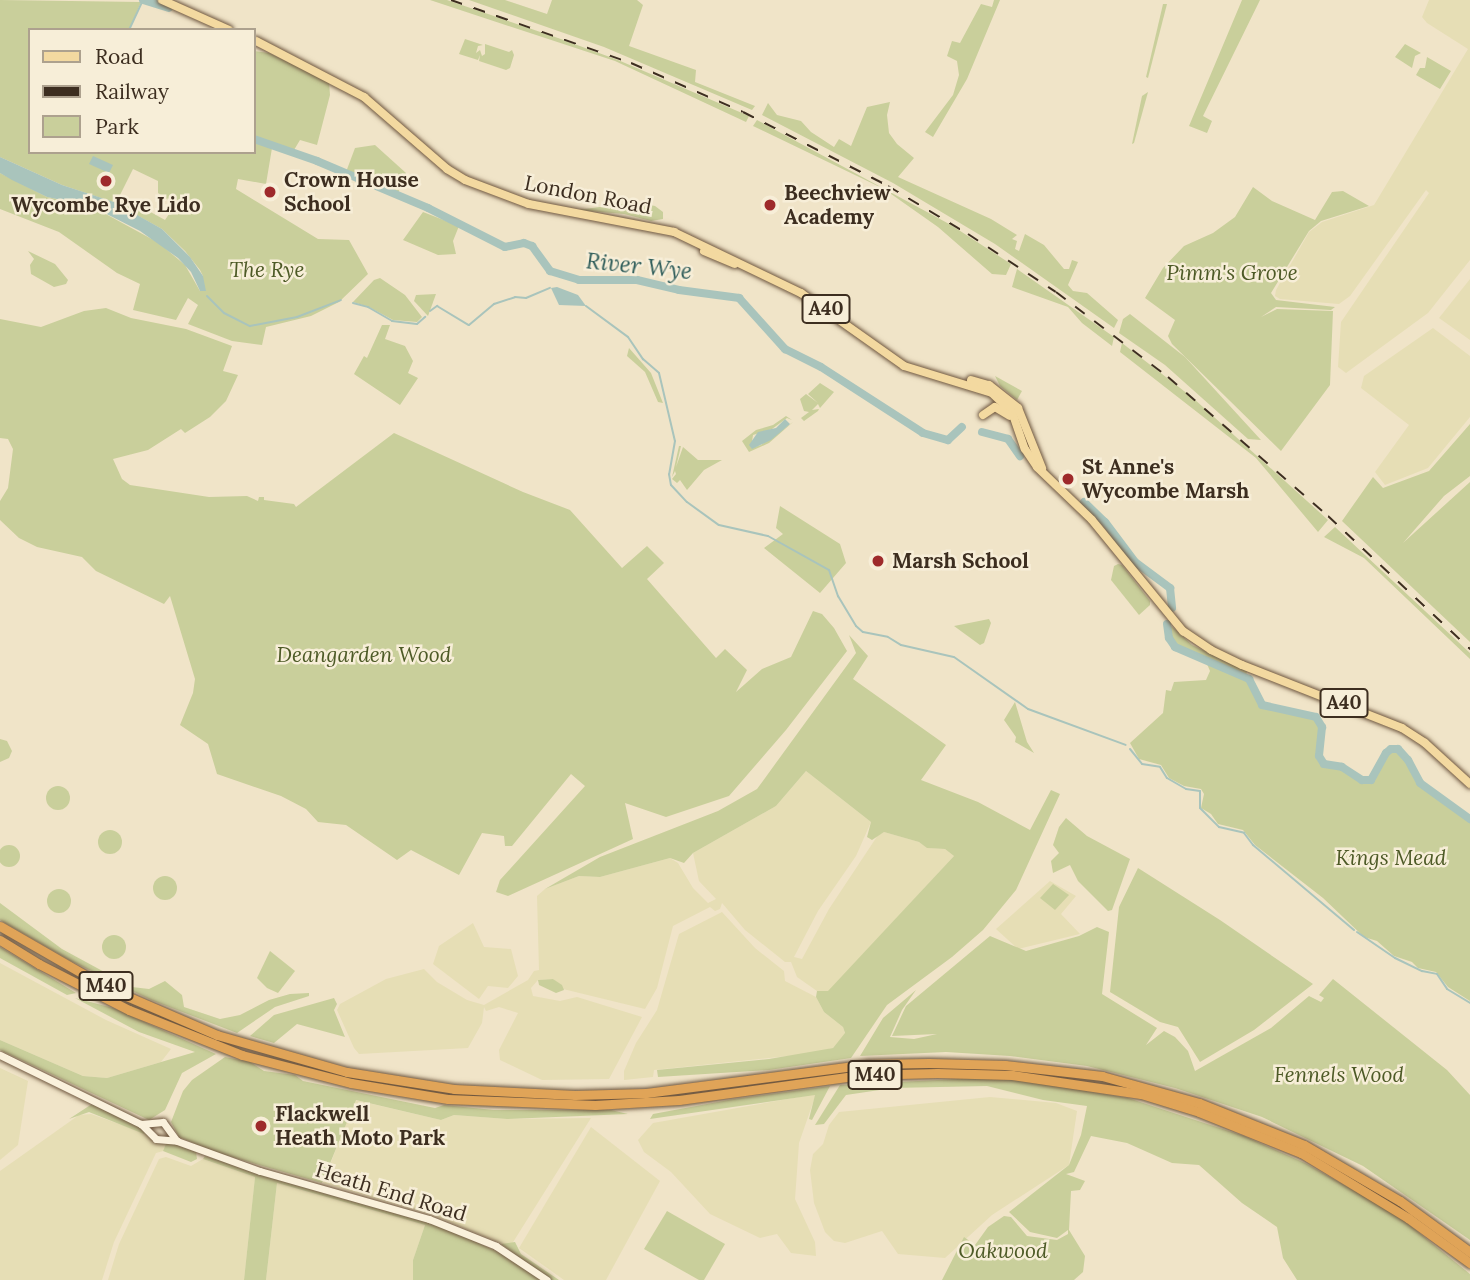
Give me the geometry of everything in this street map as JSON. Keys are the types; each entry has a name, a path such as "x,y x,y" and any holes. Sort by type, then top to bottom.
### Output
{"highway":[{"name":"M40","path":"0,926 108,988 217,1035 347,1072 454,1089 535,1094 646,1093 869,1065 1005,1065 1102,1076 1199,1103 1304,1145 1400,1201 1470,1252"},
{"name":"M40","path":"0,940 82,987 242,1055 318,1075 399,1091 532,1105 679,1100 821,1080 937,1073 1012,1075 1116,1089 1199,1112 1301,1153 1408,1218 1470,1263"}],"main road":[{"path":"162,0 225,28"},
{"name":"London Road","path":"256,40 364,97 441,164 465,180 543,208 670,230 801,293 904,366 946,380 973,385 998,398 1012,412 1024,443 1044,474"},
{"name":"London Road","path":"687,239 716,259 758,273"},
{"path":"703,246 725,258"},
{"name":"London Road","path":"946,380 974,380 989,385 1018,408 1044,474"},
{"path":"983,415 988,408 1002,409 1010,415 1024,443"},
{"name":"A40","path":"1024,426 1037,467"},
{"name":"A40","path":"1044,474 1092,520 1183,631 1210,650 1242,665 1402,728 1425,743 1470,784"}],"street":[{"path":"0,1055 141,1124 156,1139 167,1135 166,1124 141,1124"},
{"path":"152,1133 155,1124"},
{"name":"Heath End Road","path":"167,1135 260,1171 467,1233 515,1257 547,1280"}],"shaded area":[{"path":"1429,0 1470,0 1470,260 1428,313 1346,373 1338,367 1341,322 1429,193 1426,190 1350,296 1339,304 1280,299 1275,296 1276,290 1309,232 1322,222 1374,205 1468,49 1422,17"},
{"path":"1470,279 1470,340 1439,318"},
{"path":"1433,328 1470,356 1470,417 1428,468 1385,485 1375,472 1409,425 1361,388 1364,376"},
{"path":"806,771 871,822 856,856 818,911 794,957 802,959 829,909 878,835 884,832 919,842 928,848 945,849 954,856 828,992 817,991 797,977 791,962 785,962 745,930 722,903 720,909 715,911 710,907 673,926 657,988 645,1009 563,989 553,979 538,980 531,988 533,996 560,1001 577,997 642,1017 609,1079 542,1080 500,1060 499,1050 518,1013 499,1007 486,1011 484,1007 482,1023 468,1048 359,1054 354,1048 337,1010 340,1004 386,979 424,969 437,982 467,1000 484,1005 528,980 534,971 539,970 537,896 545,889 579,876 600,877 670,858 678,863 693,888 708,903 716,899 699,881 693,853 776,806"},
{"path":"1050,881 1076,896 1061,914 1080,934 1018,949 996,929"},
{"path":"722,912 755,948 784,971 785,981 816,997 824,1012 843,1027 845,1034 833,1048 808,1054 654,1070 653,1077 624,1080 624,1071 636,1043 657,1010 679,934"},
{"path":"473,923 484,947 511,949 518,976 508,988 488,986 479,999 433,964 439,946"},
{"path":"0,963 106,1020 171,1049 161,1062 107,1078 83,1076 0,1040"},
{"path":"0,1068 28,1081 18,1145 0,1160"},
{"path":"816,1094 799,1143 795,1199 815,1242 816,1256 791,1253 777,1234 760,1238 710,1214 671,1172 644,1152 638,1140 653,1123"},
{"path":"990,1097 1056,1103 1077,1111 1069,1165 992,1215 945,1258 898,1254 882,1231 845,1243 834,1241 825,1232 814,1203 810,1170 813,1154 823,1144 829,1125 839,1112"},
{"path":"355,1100 441,1120 454,1115 507,1119 591,1118 510,1247 433,1215 323,1183"},
{"path":"91,1114 144,1133 146,1130 167,1141 163,1151 156,1153 114,1242 102,1280 0,1280 0,1171 79,1115"},
{"path":"591,1127 660,1181 606,1280 564,1280 519,1248"},
{"path":"166,1157 191,1166 203,1159 255,1177 244,1280 108,1280 119,1244 159,1159"},
{"path":"277,1183 425,1225 413,1260 413,1280 266,1280"}],"green space":[{"name":"The Rye","path":"0,0 141,2 130,28 28,28 28,154 256,154 256,142 272,148 266,184 238,179 236,189 318,239 349,240 368,274 339,302 311,316 266,327 262,345 232,341 188,324 198,305 188,298 176,320 133,310 140,284 117,273 59,232 0,209 0,173 47,197 91,206 159,243 185,265 200,291 203,276 200,270 162,229 113,202 62,185 0,157","holes":["133,169 158,181 158,193 175,205 165,220 120,195"]},
{"path":"430,0 447,0 558,38 618,60 749,116 746,122 615,61"},
{"path":"469,0 505,0 547,14 552,0 637,0 643,5 629,46 696,70 695,82 755,106 752,110 604,47"},
{"path":"994,0 1000,0 967,79 933,137 925,132 953,95 959,75 957,61 947,56 952,41 960,43 981,4 992,7"},
{"path":"1242,0 1260,0 1203,116 1212,121 1207,133 1189,126"},
{"path":"1163,4 1167,4 1148,78 1146,77"},
{"path":"465,39 483,45 478,46 476,53 480,50 482,56 485,54 485,44 509,52 512,50 514,55 510,68 506,70 479,61 480,55 478,60 459,54"},
{"path":"1405,44 1421,53 1415,56 1412,68 1395,57"},
{"path":"256,51 269,53 329,82 330,95 317,145 300,140 294,150 256,137"},
{"path":"1427,57 1451,71 1440,89 1416,75 1420,68 1425,68"},
{"path":"1148,92 1134,143 1132,144 1142,96"},
{"path":"890,102 887,115 889,133 897,144 914,158 898,177 991,219 1017,235 1012,239 1017,241 1015,249 1019,251 1025,234 1044,245 1064,269 1069,269 1072,260 1078,262 1068,285 1073,291 1087,293 1118,320 1114,328 995,244 893,183 762,115 768,103 777,115 801,121 811,132 834,147 839,139 851,146 867,107"},
{"path":"757,120 951,225 1011,264 1006,275 992,274 938,227 884,189 753,126"},
{"path":"375,145 406,173 398,193 346,172 355,148"},
{"name":"Pimm's Grove","path":"1253,187 1272,201 1315,220 1332,192 1343,191 1369,206 1321,221 1309,231 1271,293 1276,300 1335,307 1331,310 1276,307 1261,317 1277,309 1333,311 1330,385 1281,451 1172,344 1168,336 1175,320 1145,298 1163,268 1184,246 1213,233 1235,217"},
{"path":"637,202 655,206 663,212 663,219 651,221 624,214 577,210"},
{"path":"423,212 459,226 453,241 456,254 438,255 403,240"},
{"path":"28,251 55,264 68,280 66,284 54,287 31,274 30,265 34,259"},
{"path":"1017,269 1114,337 1112,346 1082,323 1068,307 1012,287"},
{"path":"380,278 405,295 422,317 417,322 393,320 353,302 374,280"},
{"path":"436,294 428,316 414,301 416,295"},
{"name":"Deangarden Wood","path":"106,308 131,318 186,329 232,346 223,371 238,375 226,401 210,417 185,433 181,429 148,450 113,459 122,479 130,485 209,497 247,496 258,501 259,497 264,497 264,500 294,504 296,507 394,433 523,492 570,510 622,568 647,546 664,563 647,579 716,658 725,649 747,670 736,692 762,669 791,657 813,611 822,614 834,628 847,651 786,730 729,796 666,817 625,803 633,839 508,896 496,892 500,880 585,786 571,774 512,846 505,846 504,836 482,833 459,875 411,850 397,860 346,825 318,822 306,809 281,796 217,774 208,744 180,725 193,693 195,679 170,596 164,604 96,571 82,557 37,547 19,538 0,520 0,501 8,488 13,449 8,439 0,438 0,319 41,327 84,311"},
{"path":"1130,314 1185,357 1261,440 1248,439 1165,365 1119,333 1123,319"},
{"path":"382,325 390,325 385,339 405,346 413,361 408,373 418,378 400,405 354,374 364,356 367,358"},
{"path":"1122,343 1193,398 1328,520 1318,532 1256,458 1120,352"},
{"path":"629,348 651,373 663,403 658,402 645,372 627,356"},
{"path":"995,376 1022,391 1017,400 1000,386"},
{"path":"820,383 834,392 820,408 818,404 812,410 819,409 818,411 804,421 801,418 809,412 804,411 800,399 806,394 818,403 808,394"},
{"path":"786,416 792,420 787,418 772,429 753,435 751,448 761,445 793,422 769,443 749,452 742,441 756,430 773,425"},
{"path":"1470,424 1470,476 1444,496 1403,543 1470,482 1470,642 1342,521 1373,477 1383,488 1429,471"},
{"path":"679,446 676,467 683,447 698,460 722,460 704,470 687,490 680,480 677,483 672,479 676,474 675,471 672,477"},
{"path":"780,506 840,544 846,563 820,593 764,548 783,534 776,528"},
{"path":"1335,527 1470,653 1470,659 1364,558 1324,537"},
{"path":"1122,565 1150,601 1150,605 1139,615 1111,580 1114,566"},
{"path":"989,619 991,623 984,643 980,645 954,626"},
{"path":"1168,623 1192,645 1247,671 1246,677 1174,644 1167,629"},
{"path":"849,635 868,656 853,679 946,745 921,780 978,802 1030,830 1051,790 1060,794 1016,890 983,930 952,957 887,1005 851,1058 769,1070 658,1077 657,1070 769,1059 833,1048 845,1033 843,1027 824,1012 816,997 817,991 828,991 954,856 945,849 927,848 919,842 884,832 872,840 867,837 871,822 806,771 776,806 693,853 684,863 670,858 600,877 579,876 545,889 600,857 718,811 757,789 856,653"},
{"name":"Kings Mead","path":"1207,664 1250,682 1256,700 1263,707 1316,719 1320,731 1317,752 1321,762 1347,771 1366,782 1375,778 1383,760 1391,750 1396,749 1406,757 1420,786 1436,795 1470,823 1470,1001 1448,987 1436,972 1418,968 1412,962 1394,956 1377,941 1364,937 1323,898 1255,845 1243,830 1218,824 1211,814 1201,808 1204,794 1201,789 1184,786 1169,778 1161,765 1139,759 1130,743 1163,713 1166,690 1171,691 1174,682 1206,680 1210,671"},
{"path":"1015,702 1027,742 1034,753 1015,742 1016,737 1004,720"},
{"path":"0,739 7,741 12,751 9,758 0,762"},
{"path":"58,786 66,790 70,798 66,806 58,810 50,806 46,798 50,790"},
{"path":"1066,818 1087,836 1130,859 1112,910 1108,911 1078,881 1070,865 1053,873 1051,861 1059,853 1053,845 1059,827"},
{"path":"110,830 118,834 122,842 118,850 110,854 102,850 98,842 102,834"},
{"path":"9,845 17,848 17,864 9,867 1,864 1,848"},
{"path":"1138,868 1313,984 1254,1030 1200,1062 1178,1027 1160,1022 1110,992 1119,907"},
{"path":"165,876 173,880 177,888 173,896 165,900 157,896 153,888 157,880"},
{"path":"1053,884 1069,895 1055,910 1040,898"},
{"path":"59,889 67,893 71,901 67,909 59,913 51,909 47,901 51,893"},
{"path":"0,903 62,949 132,987 149,989 165,981 182,995 184,1007 220,1019 240,1015 269,1000 290,994 309,993 309,996 275,1007 237,1033 151,1000 71,961 0,920"},
{"name":"Fennels Wood","path":"1097,927 1109,932 1102,994 1157,1028 1146,1045 1164,1031 1175,1037 1188,1051 1195,1071 1271,1028 1309,996 1321,1002 1324,998 1319,995 1333,979 1447,1070 1470,1095 1470,1240 1363,1166 1262,1117 1175,1088 1087,1066 1010,1056 946,1052 860,1056 883,1018 916,990 902,1010 890,1037 914,1039 937,1034 892,1036 906,1006 990,936 1026,951 1079,936"},
{"path":"114,935 122,939 126,947 122,955 114,959 106,955 102,947 106,939"},
{"path":"0,947 76,993 67,995 0,958"},
{"path":"270,951 295,971 278,993 267,988 257,978"},
{"path":"553,979 562,985 564,990 556,993 539,985 538,980"},
{"path":"75,998 113,1008 216,1054 182,1073 165,1110 149,1120 0,1050 0,1040 83,1076 107,1078 195,1052 139,1032"},
{"path":"334,998 337,1004 334,1010 345,1037 297,1024 274,1043 250,1036 274,1015"},
{"name":"Flackwell Heath Moto Park","path":"225,1057 250,1062 264,1071 295,1075 303,1081 435,1108 444,1105 494,1110 611,1110 628,1114 507,1119 454,1115 441,1120 356,1100 322,1183 218,1153 179,1137 171,1122 183,1091 192,1080"},
{"name":"Fennels Wood","path":"977,1078 1025,1081 1128,1098 1244,1136 1305,1163 1397,1215 1470,1274 1470,1280 1297,1280 1283,1258 1277,1227 1242,1203 1199,1165 1172,1163 1127,1143 1091,1136 1074,1172 1066,1174 1085,1181 1080,1190 1071,1191 1069,1230 1085,1256 1083,1272 1074,1280 942,1280 964,1237 975,1245 988,1227 1004,1216 1011,1217 1027,1236 1057,1240 1068,1234 1068,1230 1057,1238 1030,1232 1009,1212 1069,1165 1081,1135 1087,1106 1043,1100 987,1086 893,1088 846,1095 824,1124 815,1125 840,1085"},
{"path":"830,1086 812,1120 809,1119 815,1095 650,1119 653,1114 734,1099"},
{"path":"92,1104 146,1130 144,1134 89,1112 69,1119"},
{"path":"167,1141 196,1152 197,1159 191,1162 163,1151"},
{"path":"205,1156 437,1224 500,1253 542,1280 413,1280 413,1260 425,1225 277,1183 266,1280 244,1280 255,1177 203,1159"},
{"path":"667,1211 725,1244 704,1280 699,1280 644,1249"},
{"path":"515,1242 521,1254 559,1280 550,1280 501,1244"}],"water":[{"path":"93,156 113,165 109,173 89,164"},
{"path":"0,157 62,185 114,202 162,229 190,257 203,276 206,291 200,291 191,272 178,258 140,231 91,206 47,197 12,180 0,173"},
{"path":"557,287 578,295 586,306 559,305 551,288"},
{"path":"785,419 790,424 771,440 752,449 749,445 758,432 776,428"}],"waterway":[{"path":"130,28 143,0"},
{"name":"River Wye","path":"143,0 169,8"},
{"name":"River Wye","path":"256,140 317,161 428,208 505,247 524,243 532,246 550,271 579,280 637,280 679,290 739,298 785,349 821,367 923,433 948,440 962,427"},
{"path":"430,311 437,306 469,325 494,304 515,297 526,298 550,288"},
{"path":"207,296 224,313 250,326 297,317 341,300"},
{"path":"353,303 368,307 392,321 417,324 425,317"},
{"path":"586,306 628,337 643,359 659,373 675,441 669,474 671,485 687,502 719,525 768,536 829,570 838,596 856,626 863,632 888,637 901,645 954,657 1028,709 1126,745"},
{"name":"River Wye","path":"982,432 1008,439 1020,456"},
{"name":"River Wye","path":"1084,502 1105,522 1135,562 1170,588 1172,608"},
{"name":"River Wye","path":"1167,624 1169,638 1175,647 1249,679 1262,705 1316,717 1322,727 1319,756 1324,764 1342,767 1362,780 1371,780 1386,753 1391,749 1398,749 1408,760 1420,783 1470,819"},
{"path":"1130,749 1142,764 1160,767 1167,778 1186,789 1200,791 1200,808 1219,827 1244,833 1253,845 1354,930"},
{"path":"1357,932 1395,958 1422,971 1437,974 1447,989 1470,1003"}],"railway":[{"path":"451,0 631,63 743,112 888,186 968,234 1056,292 1168,377 1328,516 1470,649"}],"place":[{"name":"Wycombe Rye Lido","path":"106,181"},
{"name":"Crown House School","path":"270,192"},
{"name":"Beechview Academy","path":"770,205"},
{"name":"St Anne's Wycombe Marsh","path":"1068,479"},
{"name":"Marsh School","path":"878,561"},
{"name":"Flackwell Heath Moto Park","path":"261,1126"}],"park label":[{"name":"Oakwood","path":"1003,1251"}]}
